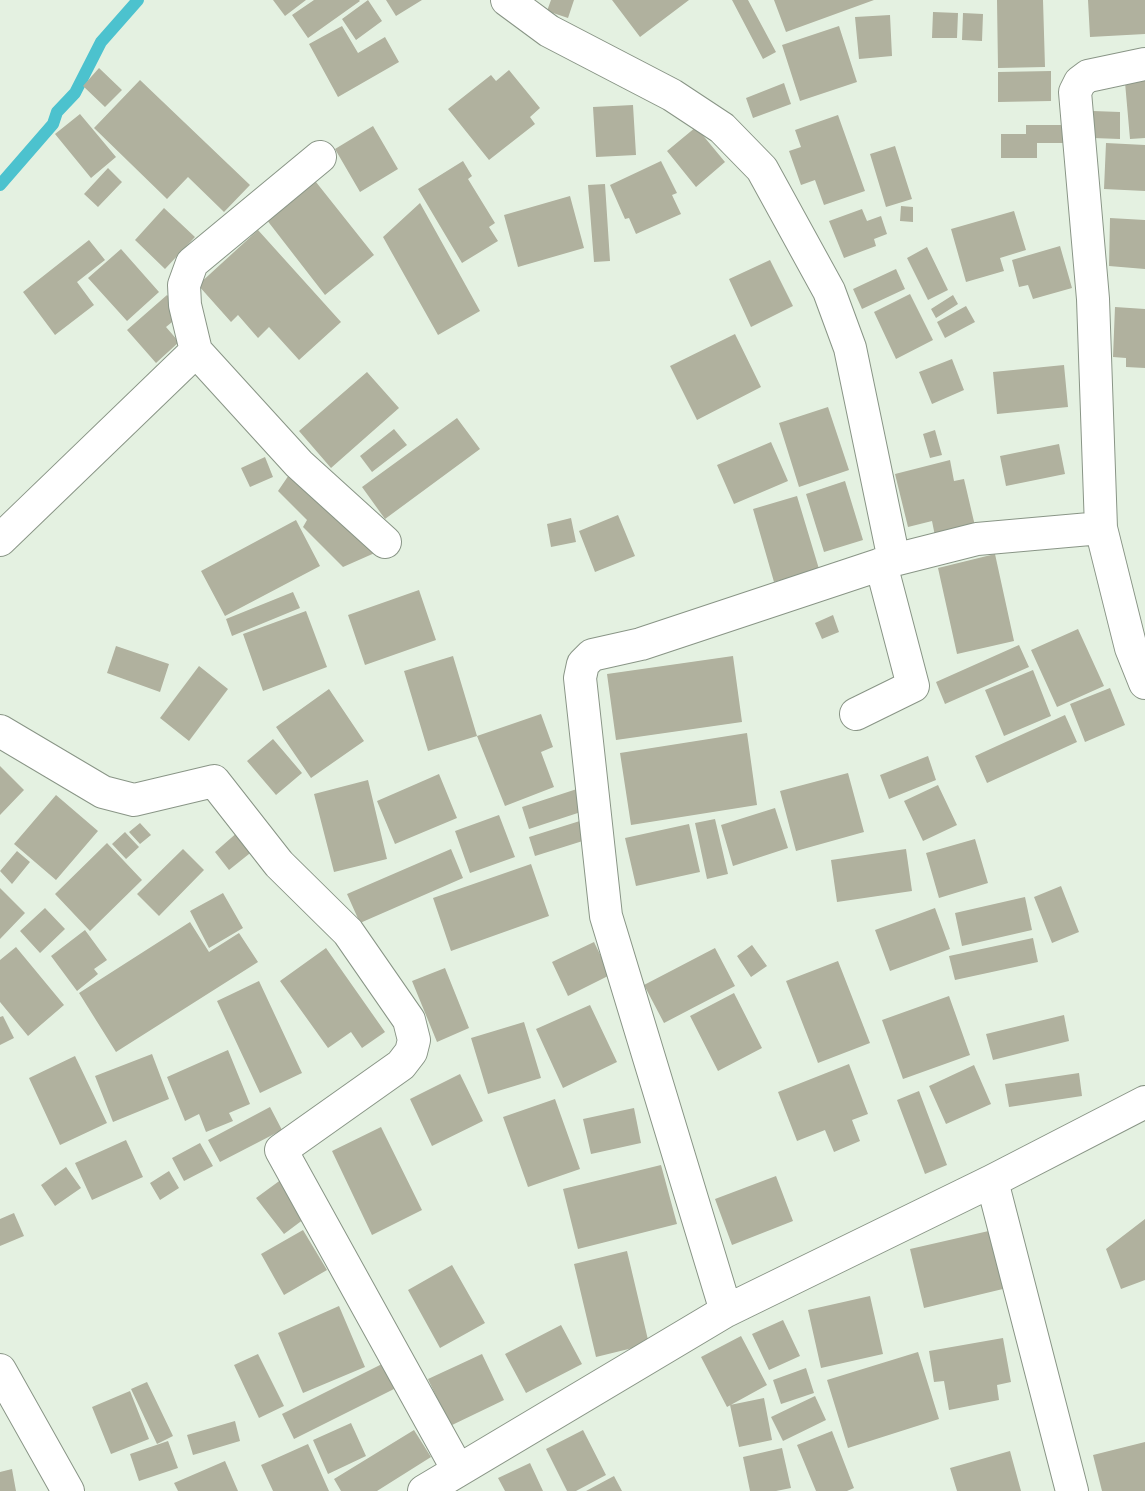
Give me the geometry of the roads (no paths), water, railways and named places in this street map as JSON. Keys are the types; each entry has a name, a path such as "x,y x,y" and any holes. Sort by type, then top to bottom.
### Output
{"street":[{"path":"507,0 549,31 672,95 722,128 762,169 829,291 850,348 887,562 913,686 856,714"},
{"path":"1145,64 1088,76 1076,87 1075,92 1093,299 1101,528 1131,648 1145,683"},
{"path":"320,157 192,263 184,285 185,305 196,351 299,464 385,542"},
{"path":"0,540 196,351"},
{"path":"726,1311 606,916 580,678 583,664 592,655 641,644 887,562 977,539 1101,528"},
{"path":"0,731 103,792 134,800 214,781 279,864 348,932 409,1020 414,1040 411,1052 401,1065 280,1150 458,1470"},
{"path":"424,1491 726,1311 992,1181 1145,1102"},
{"path":"992,1181 1072,1491"},
{"path":"0,1370 68,1491"}],"waterway":[{"path":"0,185 53,124 57,112 75,93 101,42 138,0"}]}
